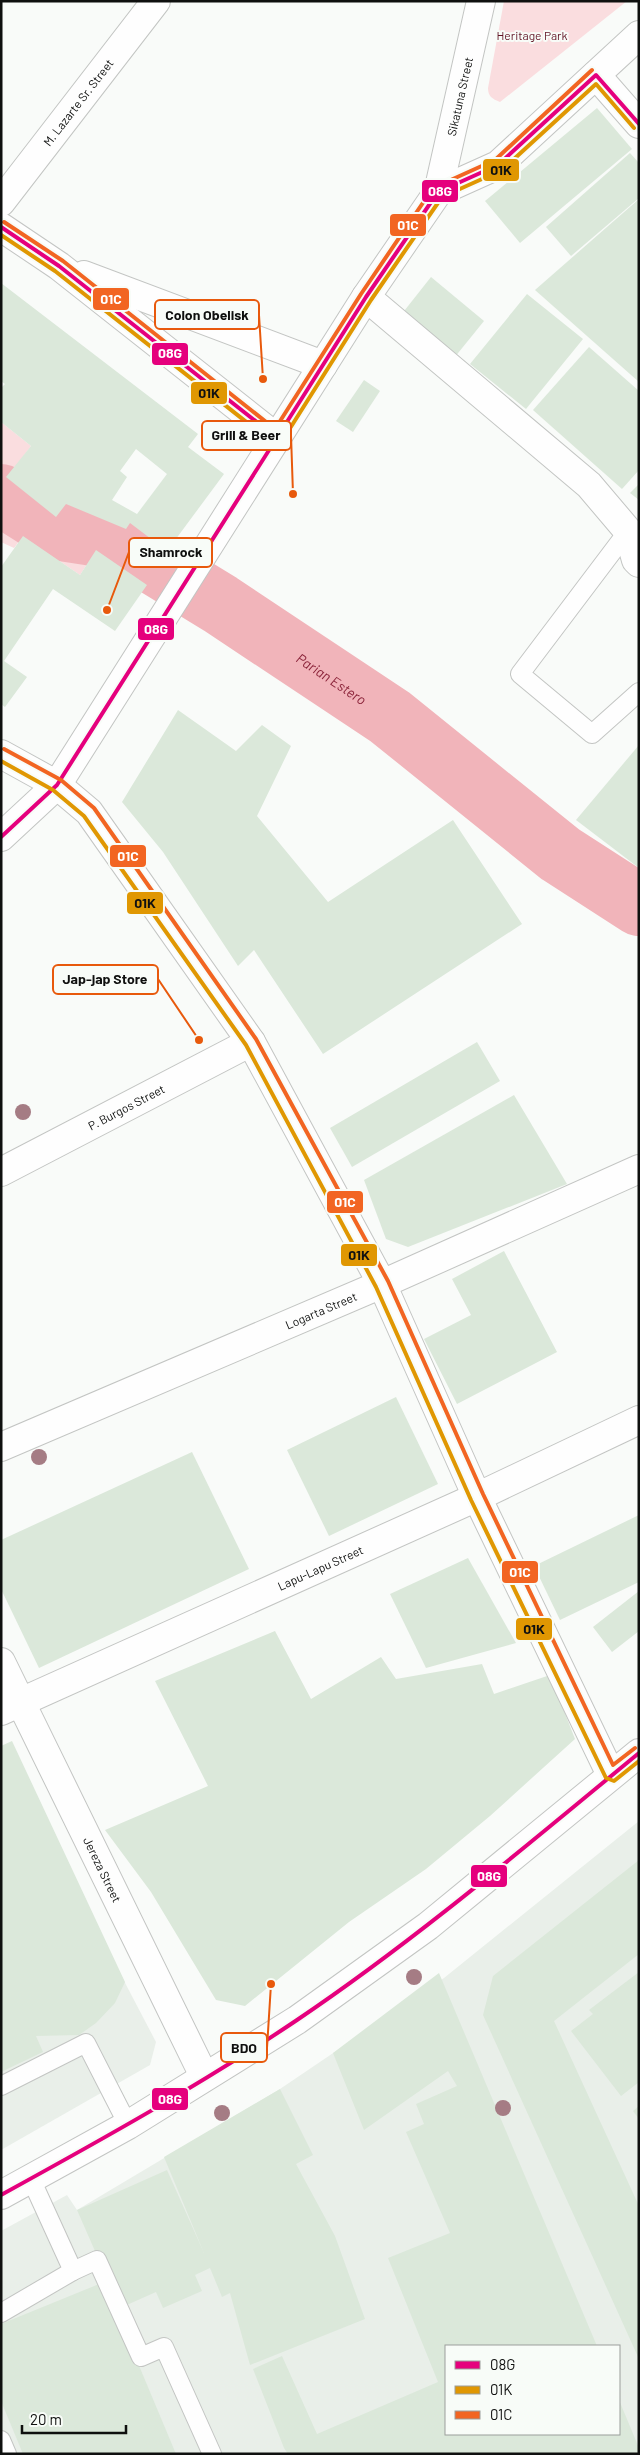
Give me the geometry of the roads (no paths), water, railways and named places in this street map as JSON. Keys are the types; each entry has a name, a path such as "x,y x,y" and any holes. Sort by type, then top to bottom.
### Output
{"street":[{"name":"M. Lazarte Sr. Street","path":"1,202 156,1"},
{"name":"Sikatuna Street","path":"438,192 481,1"},
{"path":"1,837 57,785 366,297 438,192 498,165 639,35"},
{"path":"596,75 639,124"},
{"path":"1,228 59,266 277,438"},
{"path":"59,266 323,365"},
{"path":"366,297 590,485 628,531 636,560 639,563"},
{"path":"1,754 57,785 89,812 251,1042 382,1284 477,1497 612,1775"},
{"name":"P. Burgos Street","path":"1,1172 251,1042"},
{"name":"Logarta Street","path":"1,1447 382,1284 639,1169"},
{"name":"Lapu-Lapu Street","path":"11,1706 477,1497 639,1420"},
{"name":"Jereza Street","path":"1,1662 11,1706 204,2076"},
{"path":"1,2195 128,2125 204,2076 298,2020 428,1926 639,1753"}],"lane":[{"path":"628,531 520,674 592,734 639,692"},
{"path":"1,2086 86,2043 128,2125"},
{"path":"31,2179 73,2271"},
{"path":"1,2313 73,2271 98,2260 141,2357 164,2347 212,2454"},
{"path":"1,2440 7,2454"}],"waterway":[{"name":"Parian Estero","path":"1,495 55,529 107,537 220,604 390,717 560,854 639,905"}],"place":[{"name":"Colon Obelisk","path":"263,379"},
{"name":"Grill & Beer","path":"293,494"},
{"name":"Shamrock","path":"107,610"},
{"name":"Jap-jap Store","path":"199,1040"},
{"name":"BDO","path":"271,1984"}],"park label":[{"name":"Heritage Park","path":"532,35"}]}
